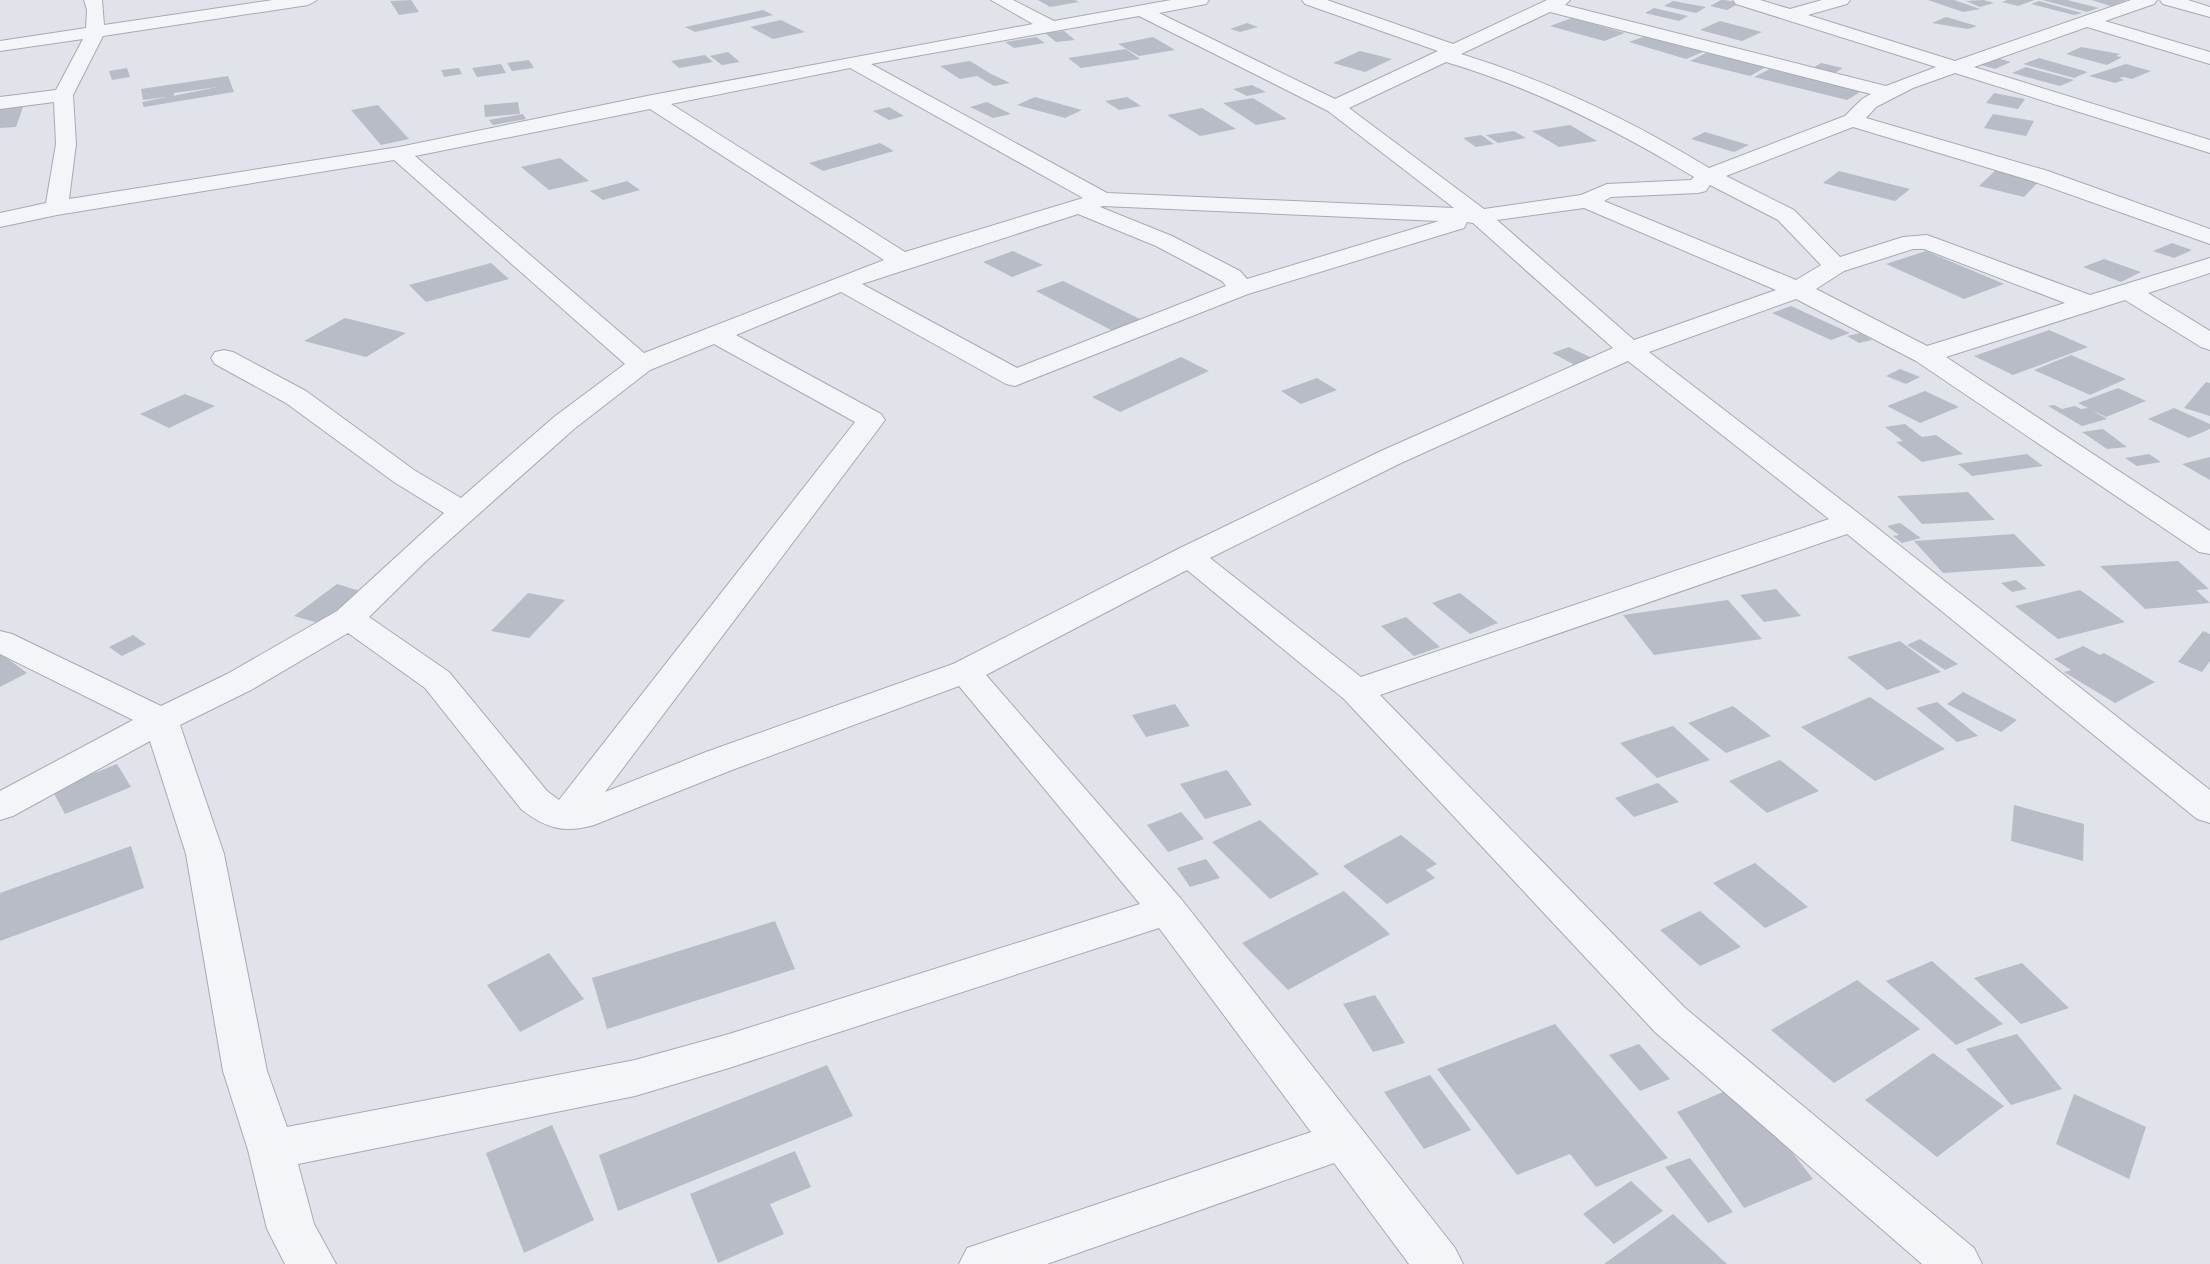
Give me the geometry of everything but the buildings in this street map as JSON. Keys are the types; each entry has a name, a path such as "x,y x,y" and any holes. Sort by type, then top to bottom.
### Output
{"street":[{"path":"57,208 66,144 63,95 95,34 96,10 93,0"},
{"path":"0,46 95,34 308,0"},
{"path":"1000,0 1050,26"},
{"path":"0,220 57,208 399,153 853,62 1200,0"},
{"path":"1311,0 1507,74 1645,138 1706,174 1786,215 1836,266"},
{"path":"1742,0 2210,147"},
{"path":"1789,15 1841,0"},
{"path":"842,283 1015,378 1239,289 1479,216 1586,201 1607,191 1698,186 1706,174 1730,169 1852,120 1868,103 1889,93 1955,67 2148,0"},
{"path":"2169,0 2210,12"},
{"path":"1335,107 1555,3 1889,93"},
{"path":"1142,11 1335,107 1479,216 1630,350 1851,522 2210,810"},
{"path":"2086,21 2210,58"},
{"path":"853,62 1090,202 1231,276 1239,289"},
{"path":"0,103 63,95"},
{"path":"652,101 902,261"},
{"path":"1852,120 2040,176 2210,237"},
{"path":"399,153 641,364"},
{"path":"1586,201 1798,290 1925,355 2210,545"},
{"path":"0,807 161,720 239,682 349,618 462,511 564,423 641,364 842,283 902,261 1090,202 1479,216"},
{"path":"349,618 437,680 534,800 554,815 581,816 707,765 965,672 1189,556 1391,457 1630,350 1798,290 1836,266 1911,242 1927,242 2089,303"},
{"path":"1925,355 2210,265"},
{"path":"2128,291 2210,342"},
{"path":"567,816 871,420 718,335"},
{"path":"224,358 296,397 404,476 462,511"},
{"path":"1356,691 1851,522"},
{"path":"1189,556 1356,691 1670,1020 1957,1264"},
{"path":"0,641 161,720 205,854 245,1071 271,1150 291,1229 311,1264"},
{"path":"965,672 1168,910 1438,1264"},
{"path":"271,1150 635,1078 729,1051 1168,910"},
{"path":"984,1264 1343,1140"}]}
